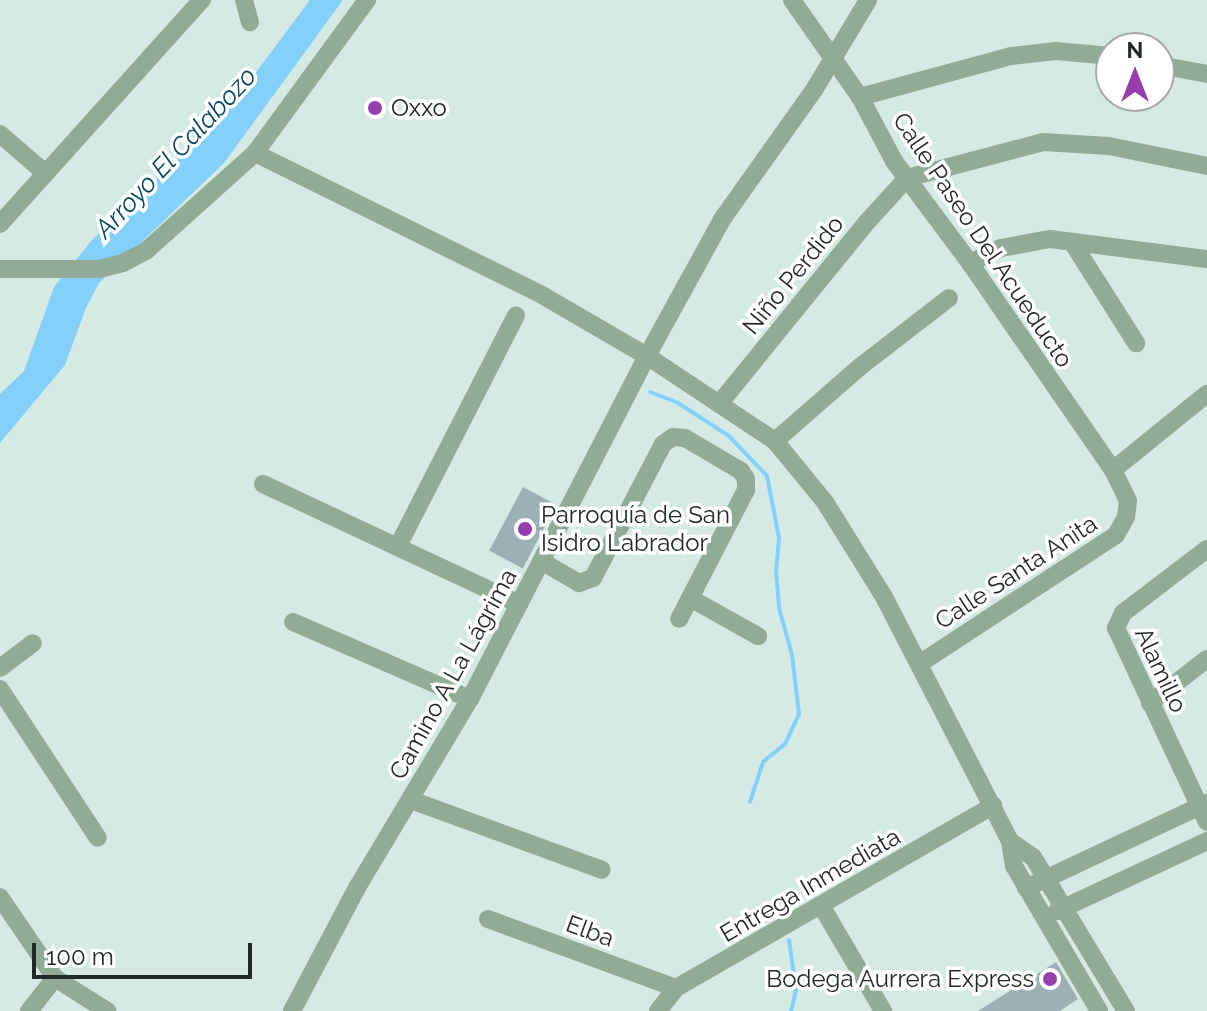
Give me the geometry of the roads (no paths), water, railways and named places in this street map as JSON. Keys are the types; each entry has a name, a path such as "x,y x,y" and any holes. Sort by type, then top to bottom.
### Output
{"street":[{"path":"0,224 195,6 174,0"},
{"path":"244,0 250,22"},
{"path":"0,269 73,271 123,263 163,238 255,153 367,0"},
{"name":"Calle Paseo Del Acueducto","path":"792,0 860,97 907,178 970,263 1113,470 1125,492 1128,511"},
{"name":"Camino A La Lágrima","path":"292,1011 358,886 470,699 647,356 723,218 814,90 868,0"},
{"path":"860,97 1011,56 1056,51 1095,55"},
{"path":"1175,68 1207,74"},
{"path":"0,134 44,172"},
{"path":"907,178 1043,142 1080,142 1207,166"},
{"path":"255,153 542,295 647,356 775,441 825,502 919,664 1010,841 1014,866 1099,1011"},
{"name":"Niño Perdido","path":"719,404 867,222 907,178"},
{"path":"970,263 1025,241 1072,242 1207,259"},
{"path":"1072,242 1136,343"},
{"path":"775,441 861,366 949,298"},
{"path":"398,546 516,315"},
{"path":"1113,470 1207,394"},
{"path":"543,562 579,583 593,578 663,444 673,437 685,438 741,471 746,479 746,490 679,619"},
{"path":"263,484 519,604"},
{"name":"Calle Santa Anita","path":"919,664 1116,535 1128,511"},
{"name":"Alamillo","path":"1204,811 1116,635 1117,623 1123,613 1207,549"},
{"path":"690,598 758,636"},
{"path":"293,622 470,699"},
{"path":"0,668 33,643"},
{"path":"1150,703 1207,659"},
{"path":"0,689 98,838"},
{"path":"411,800 602,870"},
{"name":"Entrega Inmediata","path":"659,1011 676,988 822,907 993,806"},
{"path":"1026,888 1204,811"},
{"path":"1010,841 1033,857 1126,1011"},
{"path":"1044,918 1207,841"},
{"path":"0,897 55,978 107,1011"},
{"path":"822,907 883,1011"},
{"name":"Elba","path":"488,919 676,988"},
{"path":"29,1011 55,978"}],"water":[{"path":"310,0 343,0 224,163 99,283 86,308 65,365 0,443 0,394 24,371 54,287 92,240 221,119"}],"waterway":[{"path":"650,392 678,403 729,436 767,476 779,538 776,571 779,608 792,655 799,714 785,744 763,762 750,802"},
{"path":"789,940 796,990 791,1011"}],"place":[{"name":"Oxxo","path":"375,108"},
{"name":"Parroquía de San Isidro Labrador","path":"525,529"},
{"name":"Bodega Aurrera Express","path":"1050,979"}],"water label":[{"name":"Arroyo El Calabozo","path":"176,153"}]}
